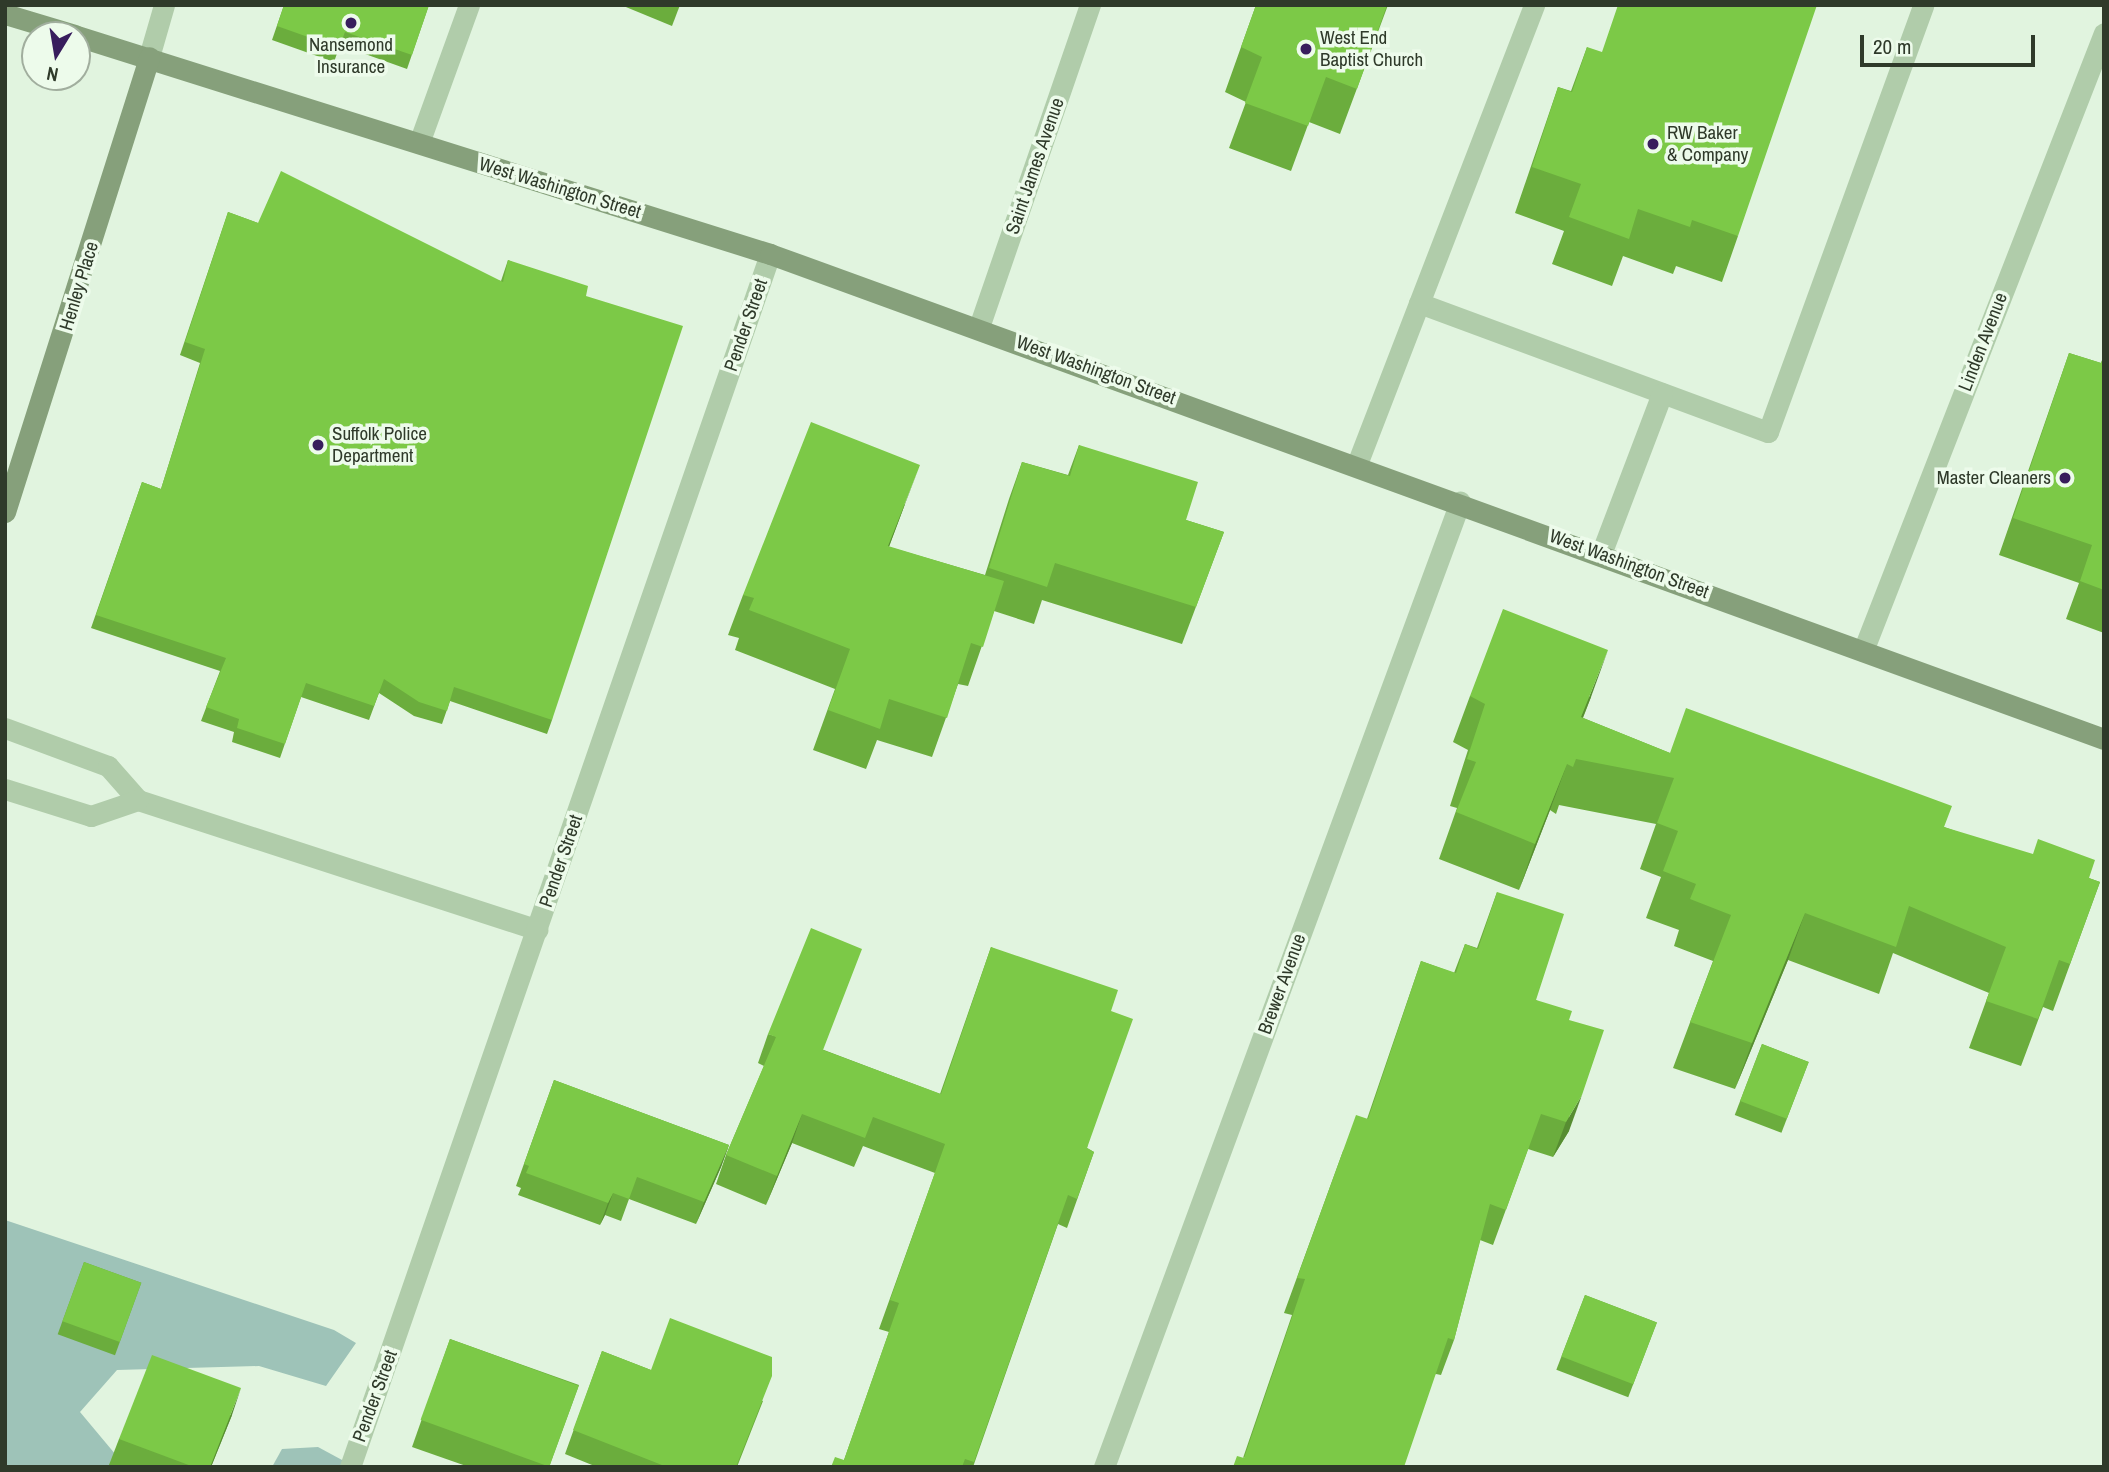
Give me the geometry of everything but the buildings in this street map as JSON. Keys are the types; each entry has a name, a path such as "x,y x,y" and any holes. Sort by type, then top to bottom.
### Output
{"main road":[{"name":"West Washington Street","path":"5,14 29,21"},
{"name":"West Washington Street","path":"91,40 770,254 1357,464 2104,739"},
{"name":"Henley Place","path":"5,512 149,57"}],"street":[{"path":"149,57 164,5"},
{"path":"419,143 469,5"},
{"name":"Saint James Avenue","path":"979,327 1090,5"},
{"path":"1357,464 1534,5"},
{"path":"1419,303 1768,432 1923,5"},
{"name":"Linden Avenue","path":"1864,651 2104,33"},
{"name":"Pender Street","path":"350,1467 770,254"},
{"path":"1601,554 1662,393"},
{"name":"Brewer Avenue","path":"1104,1467 1460,502"},
{"path":"5,728 108,766 138,800 537,930"},
{"path":"5,789 91,816 138,800"}],"shaded area":[{"path":"5,1220 334,1330 356,1343 326,1386 259,1366 117,1370 80,1412 126,1467 5,1467"},
{"path":"318,1447 355,1467 272,1467 282,1449"}],"place":[{"name":"Nansemond Insurance","path":"351,23"},
{"name":"West End Baptist Church","path":"1306,49"},
{"name":"RW Baker & Company","path":"1653,144"},
{"name":"Suffolk Police Department","path":"318,445"},
{"name":"Master Cleaners","path":"2065,478"}]}
